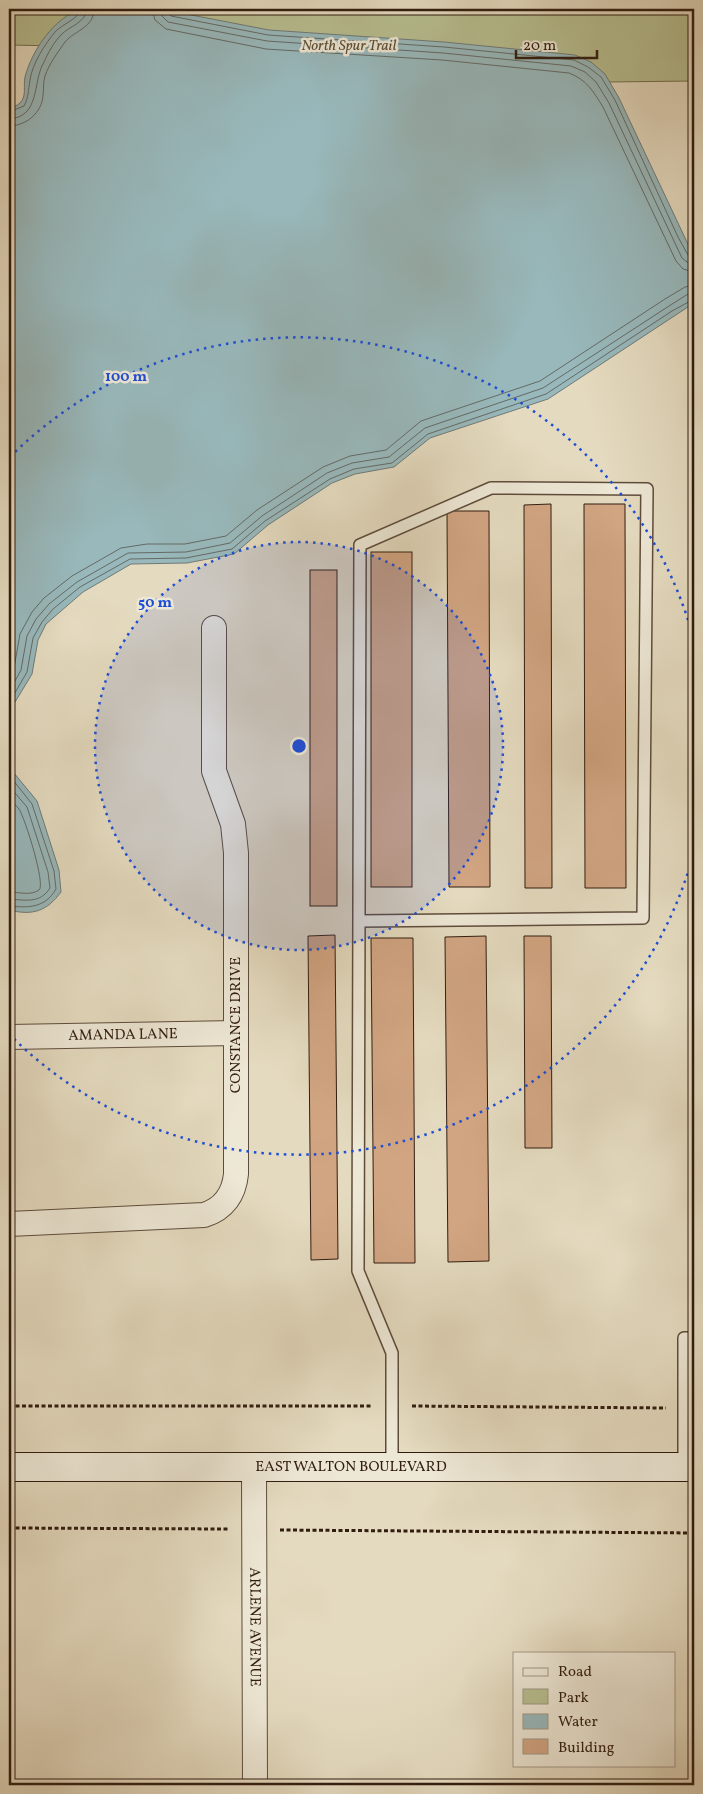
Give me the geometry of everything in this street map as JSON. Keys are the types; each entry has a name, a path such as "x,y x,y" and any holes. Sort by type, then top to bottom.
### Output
{"main road":[{"name":"EAST WALTON BOULEVARD","path":"9,1467 689,1467"}],"street":[{"name":"CONSTANCE DRIVE","path":"9,1224 204,1215 222,1206 231,1195 236,1174 235,837 230,813 214,770 214,628"},
{"name":"AMANDA LANE","path":"9,1037 236,1033"},
{"name":"ARLENE AVENUE","path":"254,1468 255,1785"}],"lane":[{"path":"359,921 643,918 647,489 491,488 360,545 358,1271 392,1353 392,1468"},
{"path":"689,1467 684,1408 684,1338 694,1338"}],"path":[{"path":"9,1406 684,1408"},
{"path":"9,1528 694,1533"}],"green space":[{"name":"North Spur Trail","path":"9,9 694,9 694,81 264,86 263,50 9,45"}],"water":[{"path":"81,9 160,9 269,30 444,42 575,55 591,62 605,74 619,98 694,257 694,303 548,399 430,438 394,467 355,474 332,483 268,525 234,554 187,563 131,564 83,592 46,624 38,640 32,674 9,712 9,108 17,105 22,100 28,67 46,36 53,27 71,13"},
{"path":"9,767 37,801 59,870 61,892 45,908 32,912 9,910"}],"building":[{"path":"551,504 552,888 525,888 524,505"},
{"path":"584,504 625,504 626,888 585,888"},
{"path":"447,511 489,511 490,887 449,887"},
{"path":"371,552 412,552 412,887 371,887"},
{"path":"310,570 337,570 337,906 310,906"},
{"path":"335,935 338,1259 311,1260 308,936"},
{"path":"486,936 489,1261 448,1262 445,937"},
{"path":"524,936 551,936 552,1148 525,1148"},
{"path":"371,938 413,938 415,1263 374,1263"}]}
